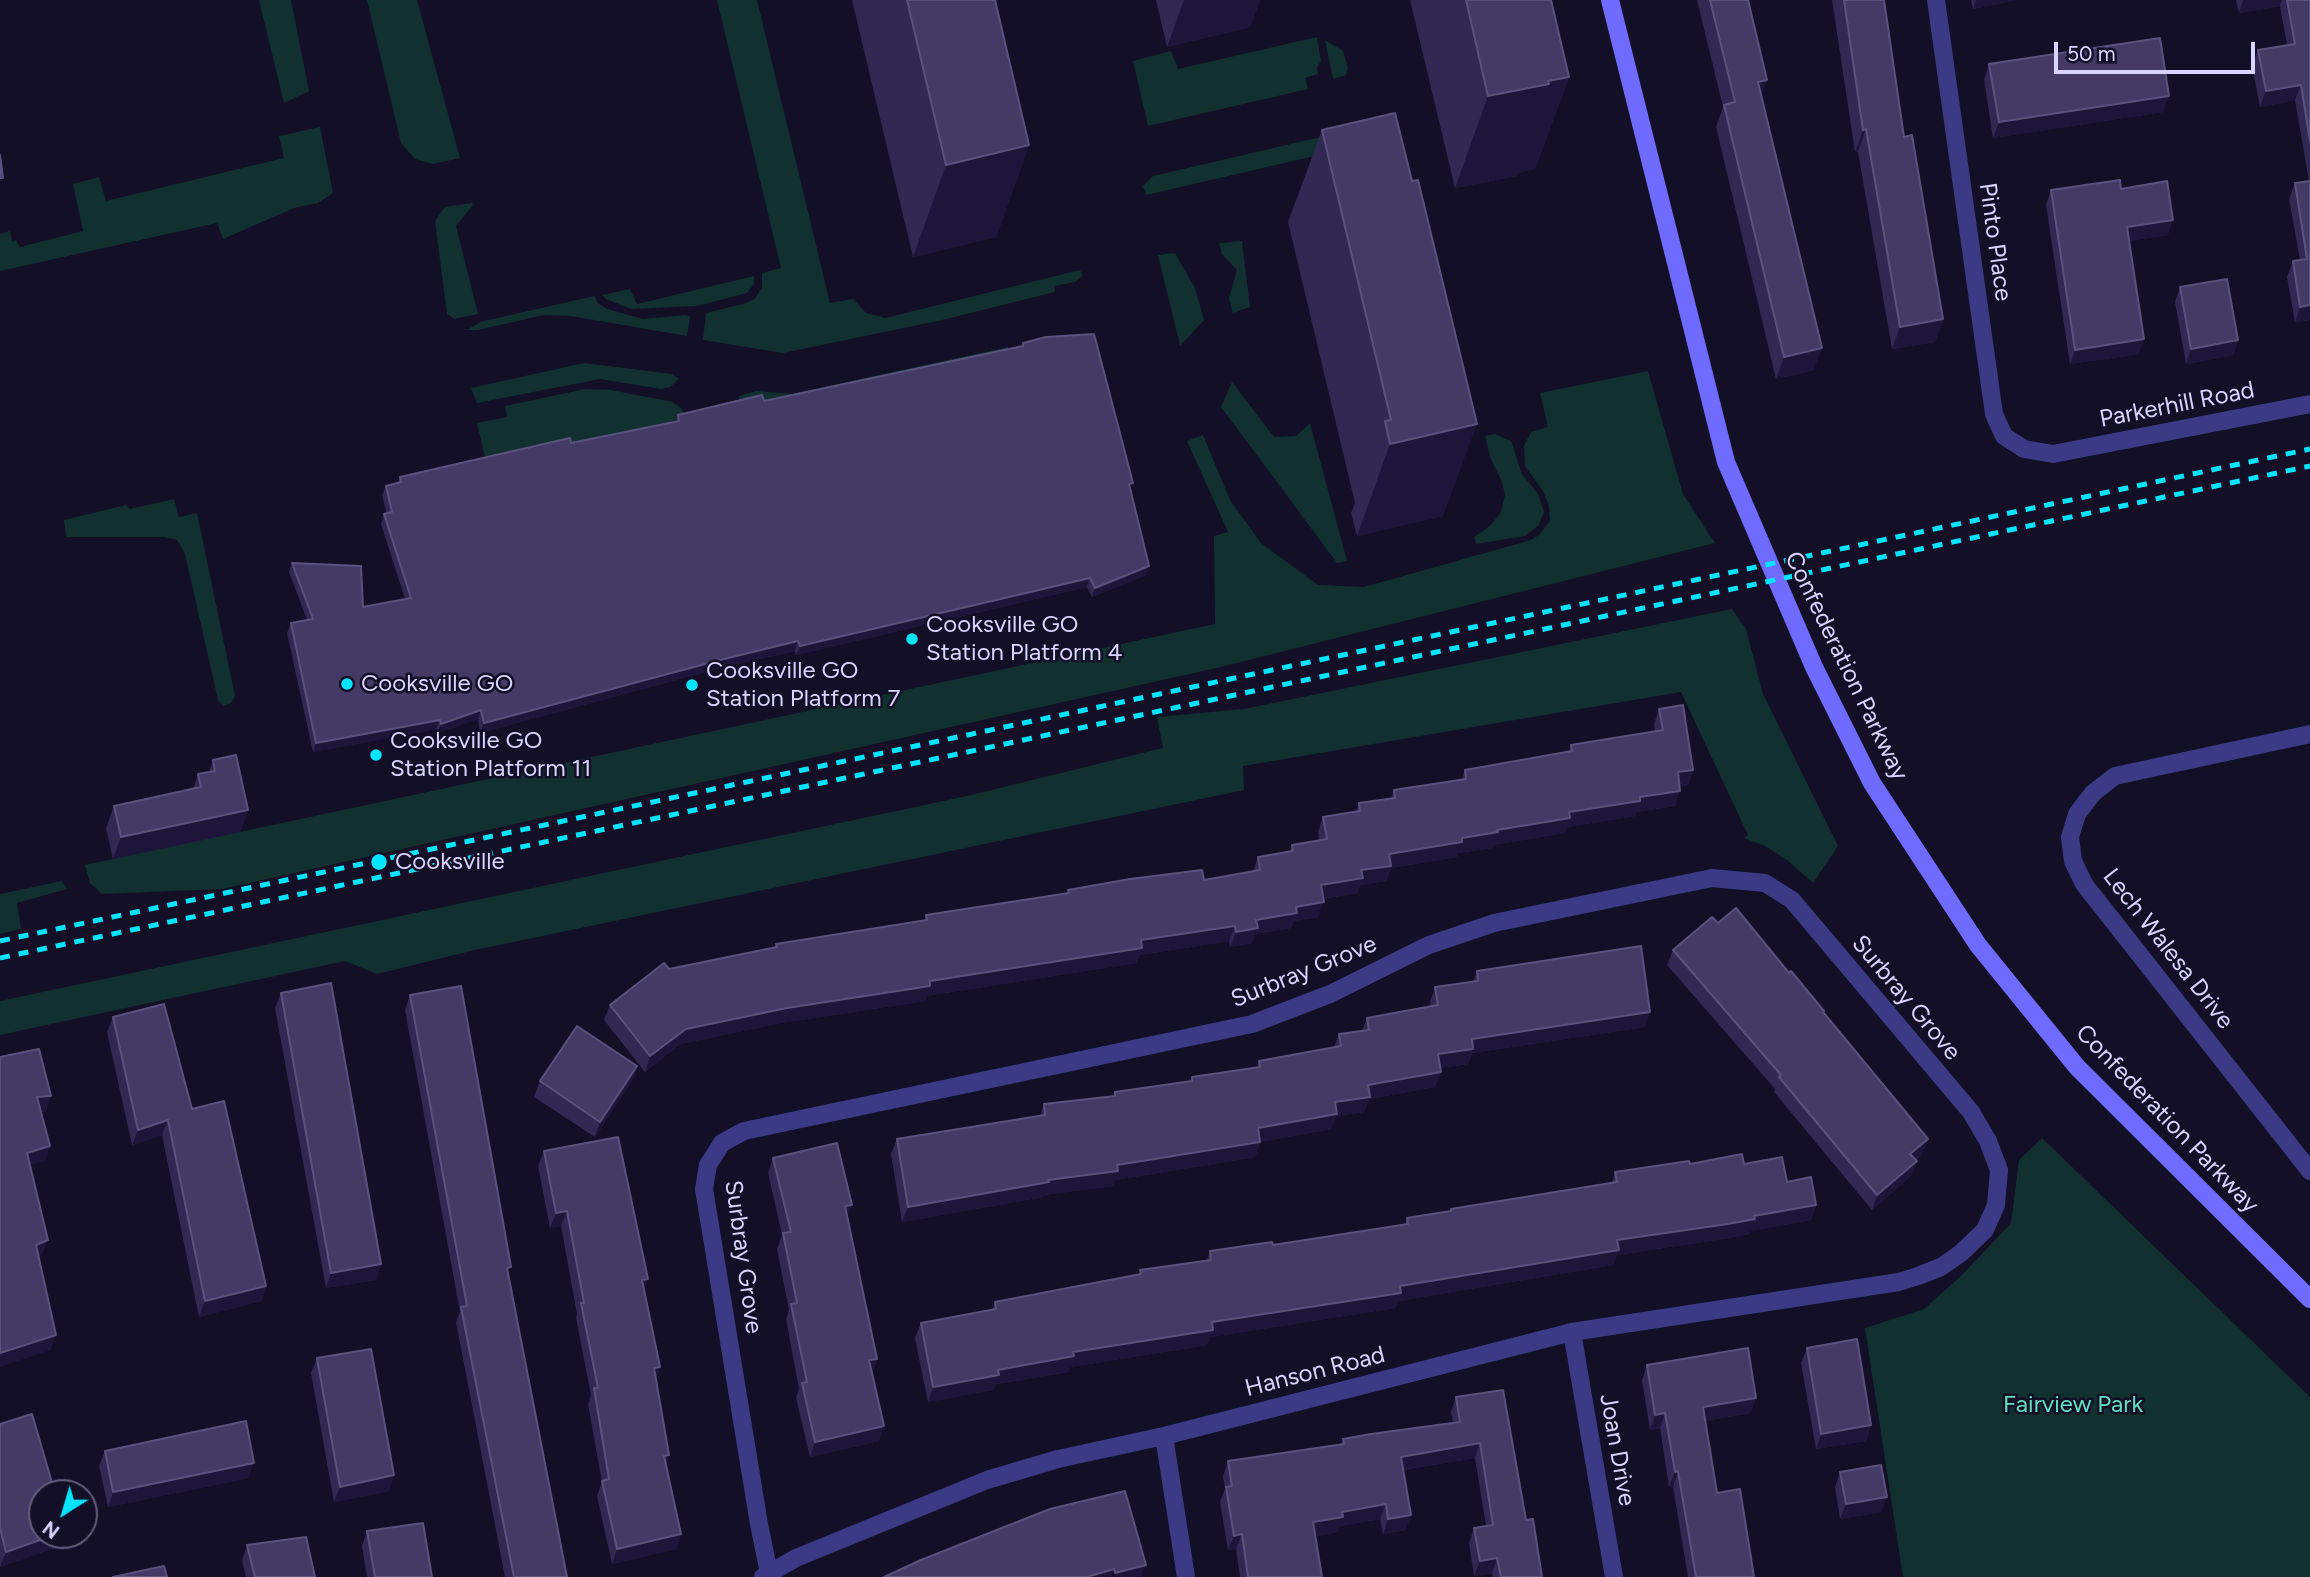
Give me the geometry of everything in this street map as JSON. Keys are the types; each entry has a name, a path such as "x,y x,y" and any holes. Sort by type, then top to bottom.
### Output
{"street":[{"name":"Confederation Parkway","path":"1610,0 1726,462 1814,667 1872,783 1978,945 2077,1067 2310,1299"},
{"name":"Pinto Place","path":"1936,0 1994,414 2004,436 2024,449 2053,454"},
{"name":"Parkerhill Road","path":"2053,454 2310,404"},
{"name":"Lech Walesa Drive","path":"2310,734 2115,776 2093,793 2077,814 2070,837 2073,861 2084,884 2310,1171"},
{"name":"Surbray Grove","path":"766,1575 704,1189 708,1165 722,1143 744,1131 1252,1024 1330,994 1429,945 1494,923 1712,878 1765,883 1792,900 1971,1112 1988,1141 1999,1170 1996,1205 1985,1230 1961,1253 1941,1267 1899,1282"},
{"name":"Hanson Road","path":"766,1575 796,1558 987,1480 1058,1459 1164,1436 1572,1332 1899,1282"},
{"name":"Joan Drive","path":"1572,1332 1614,1577"},
{"path":"1164,1436 1186,1577"}],"green space":[{"path":"259,0 291,0 309,91 284,103"},
{"path":"367,0 417,0 460,158 433,164 415,159 401,143"},
{"path":"717,0 757,0 830,303 853,299 866,313 885,318 1080,270 1083,276 1075,282 1054,286 1055,292 942,320 783,353 703,340 706,313 755,299 762,287 762,273 781,268"},
{"path":"1317,37 1321,61 1317,67 1318,74 1305,78 1308,89 1148,126 1133,61 1171,51 1178,69"},
{"path":"1325,40 1343,51 1348,68 1346,75 1333,79"},
{"path":"320,127 333,193 318,203 294,208 223,239 217,223 0,271 0,234 10,231 12,241 16,240 20,247 83,231 73,184 99,177 106,201 284,158 279,136"},
{"path":"1347,131 1345,149 1146,195 1143,186 1153,176"},
{"path":"472,203 456,226 478,314 454,319 447,314 435,221 445,207"},
{"path":"1242,241 1250,307 1233,313 1229,298 1237,270 1222,254 1219,243"},
{"path":"1175,253 1195,288 1204,320 1180,346 1158,255"},
{"path":"754,276 754,284 747,293 697,306 631,309 602,295 630,289 637,304"},
{"path":"594,296 598,303 607,309 643,319 686,315 690,317 687,336 571,316 544,315 478,330 467,330 480,322"},
{"path":"1008,347 1010,357 739,409 739,396 756,391 792,394"},
{"path":"584,363 672,374 679,379 670,387 661,389 600,379 477,403 471,388"},
{"path":"1648,371 1683,494 1715,543 1221,667 222,889 102,894 90,883 85,865 1215,624 1214,536 1228,532 1187,441 1203,435 1230,500 1261,543 1318,585 1364,587 1531,540 1539,535 1550,521 1549,506 1543,491 1525,466 1524,446 1531,432 1548,427 1540,393"},
{"path":"1232,382 1274,437 1296,436 1310,423 1347,561 1337,563 1221,407"},
{"path":"585,389 611,390 673,402 682,409 685,418 663,424 665,433 487,466 477,423 507,417 505,406"},
{"path":"1495,434 1511,441 1522,474 1538,494 1544,512 1539,525 1525,536 1476,544 1474,537 1490,526 1501,512 1505,495 1485,436"},
{"path":"174,499 179,517 197,513 235,696 231,703 223,706 218,700 185,554 177,540 164,537 66,537 64,520 126,505 130,509"},
{"path":"1732,609 1746,629 1763,694 1838,846 1813,883 1787,860 1765,846 1744,838 1748,835 1681,692 1243,766 1244,790 475,950 377,974 345,961 0,1035 0,1001 967,796 1163,748 1157,717 1244,709"},
{"path":"62,881 67,889 17,903 21,929 0,934 0,894"},
{"name":"Fairview Park","path":"2042,1138 2310,1397 2310,1577 1903,1577 1865,1328 1924,1309 1961,1276 2011,1223 2019,1160"}],"building":[{"path":"907,0 995,0 1029,145 946,165"},
{"path":"1466,0 1551,0 1569,77 1548,81 1549,84 1488,96"},
{"path":"1710,0 1748,0 1767,80 1758,82 1822,348 1784,357 1724,105 1735,102"},
{"path":"1844,0 1884,0 1904,137 1912,135 1943,319 1900,327 1866,129 1863,130"},
{"path":"2287,0 2310,0 2310,141 2301,85 2266,91 2258,50 2295,44"},
{"path":"2160,38 2169,96 1999,122 1989,64"},
{"path":"1395,113 1412,181 1418,180 1477,424 1390,444 1385,421 1391,420 1322,130"},
{"path":"0,155 3,178 0,178"},
{"path":"2120,180 2121,189 2167,181 2173,220 2127,227 2144,339 2075,350 2051,190"},
{"path":"2310,181 2310,305 2300,307 2293,261 2307,259 2295,183"},
{"path":"2227,279 2238,340 2191,349 2180,287"},
{"path":"1094,334 1133,483 1129,484 1149,566 1095,588 1090,578 800,646 798,641 484,723 481,710 441,724 440,720 316,743 291,623 313,619 292,563 361,566 363,607 411,598 384,514 392,512 386,486 401,482 400,477 570,438 571,443 679,421 678,415 762,395 764,401 1023,346 1023,343 1046,337"},
{"path":"1683,705 1693,770 1678,772 1680,791 1640,797 1640,801 1569,812 1570,818 1497,830 1498,832 1462,838 1462,842 1389,854 1391,866 1361,870 1363,878 1321,885 1324,902 1296,907 1297,913 1256,920 1258,928 1236,932 1235,926 1141,940 1142,948 930,981 930,986 787,1008 686,1029 650,1056 610,1005 664,963 669,969 777,947 776,944 927,920 926,915 1069,893 1068,890 1130,879 1202,870 1204,880 1260,870 1258,857 1293,851 1292,845 1327,839 1323,817 1360,811 1359,803 1395,798 1394,790 1466,779 1465,770 1572,751 1571,745 1663,730 1659,709"},
{"path":"236,755 248,810 121,837 114,806 201,787 198,774 215,771 213,760"},
{"path":"1736,908 1928,1139 1910,1154 1917,1161 1877,1195 1779,1077 1781,1075 1673,950 1712,917 1718,923"},
{"path":"1641,946 1650,1012 1472,1039 1473,1049 1438,1054 1441,1072 1368,1085 1370,1097 1335,1102 1337,1114 1258,1128 1260,1142 1117,1165 1118,1171 1048,1180 1049,1182 908,1207 897,1139 1045,1115 1044,1104 1115,1096 1115,1092 1192,1081 1192,1077 1260,1067 1259,1061 1341,1046 1339,1034 1369,1030 1367,1018 1438,1005 1435,987 1478,981 1477,971"},
{"path":"331,983 381,1264 331,1273 281,993"},
{"path":"461,986 511,1267 507,1268 567,1577 514,1577 461,1307 467,1306 410,995"},
{"path":"164,1004 192,1109 224,1101 266,1286 205,1301 168,1120 138,1130 113,1017"},
{"path":"577,1026 637,1066 600,1122 540,1081"},
{"path":"39,1049 51,1096 37,1097 50,1146 27,1153 48,1240 36,1245 56,1335 0,1353 0,1057"},
{"path":"618,1137 648,1279 642,1280 660,1367 654,1368 669,1455 664,1456 681,1534 617,1549 602,1481 609,1479 594,1388 598,1388 581,1303 584,1303 567,1211 556,1213 544,1151"},
{"path":"837,1143 852,1205 845,1206 877,1359 869,1360 884,1426 815,1442 802,1383 807,1382 791,1304 797,1303 783,1233 791,1232 773,1158"},
{"path":"1742,1154 1744,1164 1782,1157 1787,1182 1811,1177 1816,1205 1754,1216 1755,1219 1728,1224 1617,1240 1619,1250 1400,1286 1401,1293 1212,1322 1213,1330 1073,1352 1074,1356 998,1370 999,1375 933,1387 921,1323 996,1309 995,1302 1141,1274 1140,1270 1211,1260 1210,1251 1272,1242 1273,1245 1408,1224 1407,1218 1451,1209 1617,1182 1615,1172 1689,1161 1690,1164"},
{"path":"1857,1339 1871,1425 1821,1434 1807,1348"},
{"path":"1748,1348 1756,1398 1703,1407 1717,1493 1740,1489 1754,1577 1696,1577 1665,1413 1655,1415 1647,1365"},
{"path":"371,1349 394,1475 340,1487 317,1358"},
{"path":"1503,1390 1526,1520 1533,1519 1542,1577 1501,1577 1497,1558 1480,1561 1474,1528 1493,1525 1480,1443 1401,1457 1411,1515 1388,1519 1386,1504 1342,1512 1343,1517 1313,1522 1322,1577 1248,1577 1242,1534 1234,1536 1226,1487 1232,1486 1228,1461 1344,1444 1343,1439 1371,1434 1460,1422 1456,1397"},
{"path":"32,1414 51,1479 28,1479 28,1544 6,1552 0,1528 0,1424"},
{"path":"246,1421 254,1463 113,1492 105,1451"},
{"path":"1881,1465 1887,1497 1846,1504 1840,1472"},
{"path":"1125,1491 1146,1565 1115,1573 1114,1569 1087,1577 884,1577 1050,1509"},
{"path":"423,1523 432,1577 375,1577 367,1531"},
{"path":"306,1537 315,1577 255,1577 247,1545"},
{"path":"164,1566 167,1577 113,1577"}],"railway":[{"path":"0,941 2310,449"},
{"path":"0,958 2310,466"}],"place":[{"name":"Cooksville GO Station Platform 4","path":"912,639"},
{"name":"Cooksville GO","path":"347,684"},
{"name":"Cooksville GO Station Platform 7","path":"692,685"},
{"name":"Cooksville GO Station Platform 11","path":"376,755"},
{"name":"Cooksville","path":"379,862"}]}
